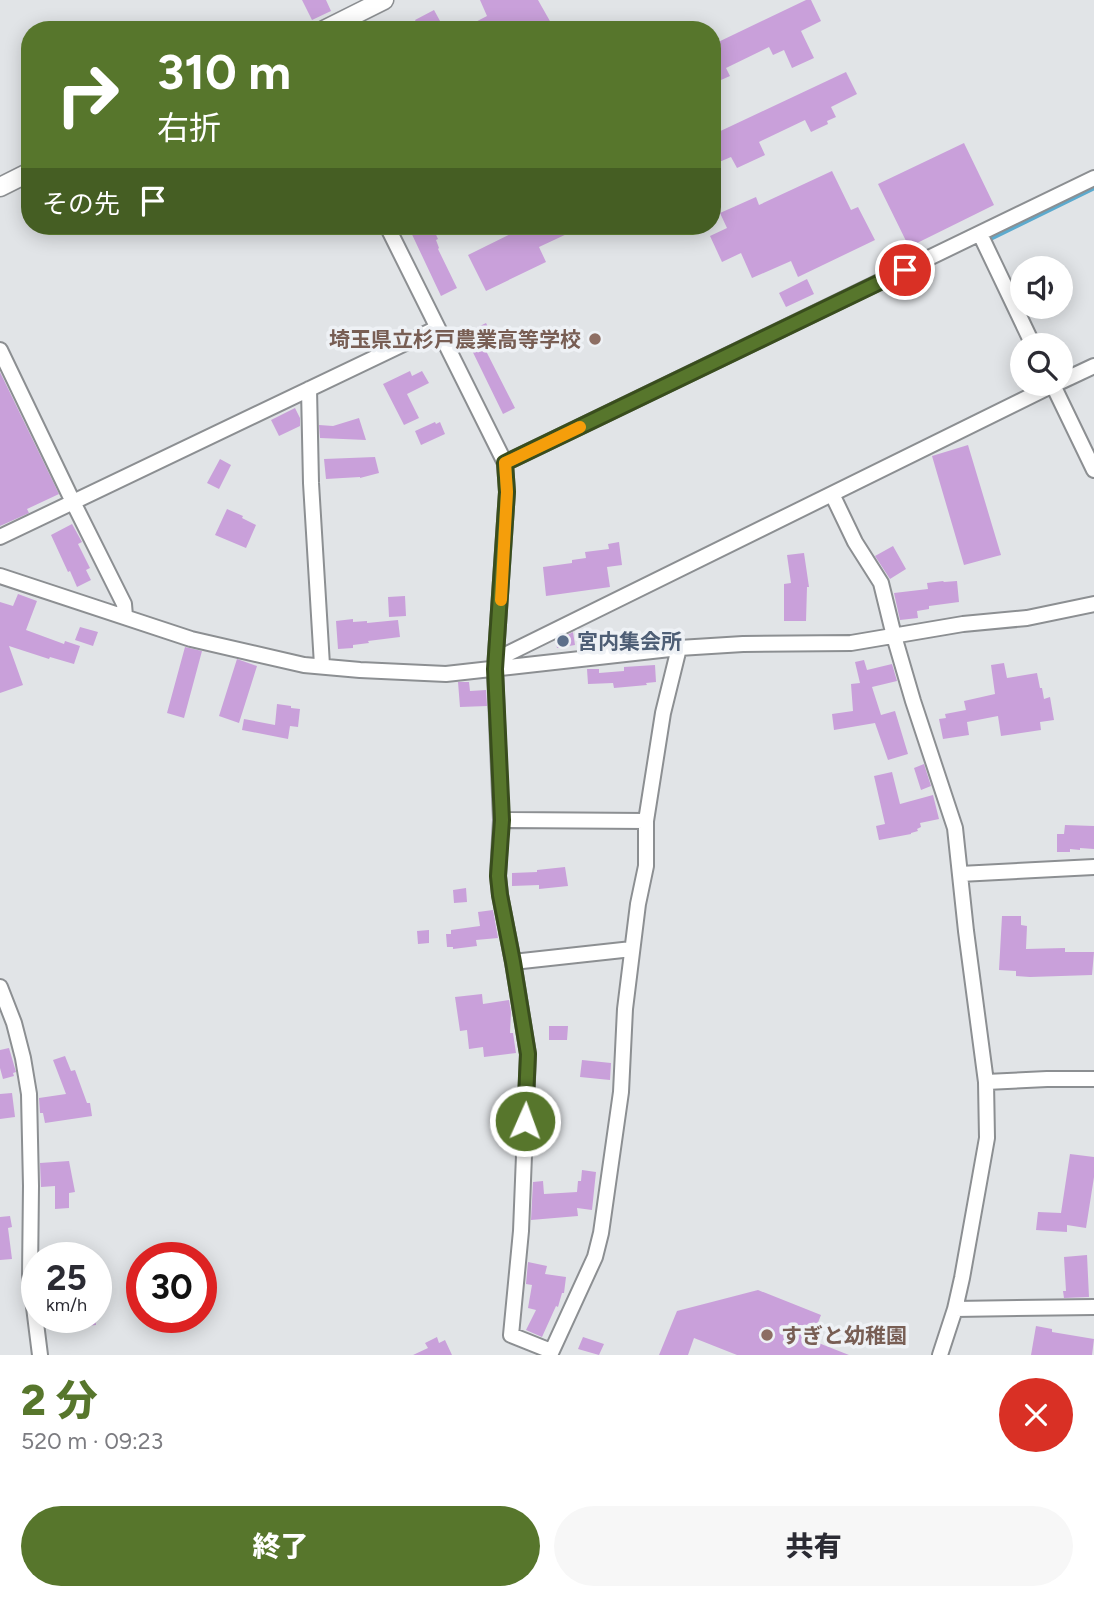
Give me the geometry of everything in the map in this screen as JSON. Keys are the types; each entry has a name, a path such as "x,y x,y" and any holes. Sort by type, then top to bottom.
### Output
{"street":[{"path":"342,21 384,0"},
{"path":"0,187 21,176"},
{"path":"505,463 1094,178"},
{"path":"980,234 1027,333"},
{"path":"391,235 505,463 507,492 496,664 502,820 498,876 528,1054 521,1231 511,1335 551,1353 596,1256 601,1233 621,1092 625,1009 632,949 646,866 646,821 663,713 679,648"},
{"path":"0,537 437,328"},
{"path":"2,359 124,604 124,616"},
{"path":"1073,375 1094,366"},
{"path":"309,389 311,483 322,665"},
{"path":"496,664 1030,396"},
{"path":"1062,396 1094,470"},
{"path":"832,494 855,542 881,583 924,737 954,828 960,874 986,1082 987,1138 956,1309 940,1355"},
{"path":"0,576 191,639 304,664 446,674 496,664 679,648 743,644 851,643 963,624 1027,618 1094,604"},
{"path":"502,820 646,821"},
{"path":"960,874 1094,867"},
{"path":"513,962 632,949"},
{"path":"0,987 14,1023 29,1094 32,1186 30,1275 40,1355"},
{"path":"986,1082 1094,1079"},
{"path":"956,1309 1094,1307"}],"building":[{"path":"302,0 326,0 331,11 312,20"},
{"path":"480,0 538,0 550,21 477,21 487,16"},
{"path":"806,0 811,0 821,21 801,31 814,58 792,68 784,50 773,55 769,47 726,68 730,76 721,80 721,41"},
{"path":"434,10 440,21 416,21"},
{"path":"846,72 857,94 831,107 836,117 827,121 828,124 811,132 805,120 759,142 765,155 737,168 731,157 721,161 721,131"},
{"path":"964,143 994,205 909,247 878,184"},
{"path":"832,171 851,210 858,207 875,240 798,277 791,261 752,278 741,253 722,262 710,236 721,235 721,231 727,228 721,213 756,197 759,205"},
{"path":"412,235 436,235 438,249 457,288 441,296"},
{"path":"509,235 565,235 539,247 546,262 486,291 468,255"},
{"path":"807,279 814,294 786,307 779,293"},
{"path":"486,323 496,343 485,349 515,408 503,414 464,334"},
{"path":"410,371 412,376 422,371 429,383 407,394 419,418 404,425 383,384"},
{"path":"0,372 59,494 27,509 29,513 0,526"},
{"path":"295,408 300,418 300,426 279,436 271,420"},
{"path":"359,418 366,440 320,438 319,425 333,426"},
{"path":"440,422 445,434 421,445 415,431"},
{"path":"968,445 1001,555 964,565 932,456"},
{"path":"375,457 379,473 360,478 326,479 324,459"},
{"path":"220,459 231,465 219,489 207,483"},
{"path":"227,509 256,525 246,548 215,535"},
{"path":"72,524 82,542 78,544 90,568 86,570 91,580 77,587 51,535"},
{"path":"619,542 622,565 607,567 610,587 546,596 543,567 572,563 572,560 586,558 585,552 609,549 608,544"},
{"path":"893,546 906,569 890,579 875,556"},
{"path":"804,553 809,587 806,621 784,621 784,584 791,583 787,555"},
{"path":"957,581 959,602 929,606 929,609 917,611 918,618 900,620 894,593 928,589 927,583"},
{"path":"18,594 37,601 26,630 64,644 65,641 80,646 74,664 9,646 23,685 0,693 0,602 13,606"},
{"path":"405,596 406,616 389,617 388,597"},
{"path":"353,619 353,622 367,623 398,620 400,637 368,641 369,643 353,645 353,648 338,649 336,621"},
{"path":"80,627 98,632 93,646 75,640"},
{"path":"573,632 575,645 557,648 556,641"},
{"path":"185,647 202,651 184,718 167,713"},
{"path":"237,659 257,666 239,723 219,716"},
{"path":"864,660 867,670 892,664 897,681 872,687 881,715 895,711 908,754 888,760 875,723 834,730 832,714 853,711 851,684 860,683 855,662"},
{"path":"1004,663 1007,678 1037,673 1044,699 1050,697 1054,720 1040,722 1041,730 1001,736 998,716 967,722 969,735 943,739 939,719 946,718 945,714 966,710 964,701 995,694 991,665"},
{"path":"655,665 656,682 646,683 647,685 614,688 613,683 588,684 587,669 599,669 599,673 624,671 624,667"},
{"path":"458,682 469,682 470,691 486,690 487,706 460,707"},
{"path":"277,704 300,709 298,727 290,726 288,739 242,730 244,719 275,725"},
{"path":"924,764 931,786 921,790 914,768"},
{"path":"892,772 900,804 933,795 939,819 920,823 918,831 911,834 879,840 876,826 885,824 874,776"},
{"path":"1065,825 1094,826 1094,849 1080,848 1070,849 1070,852 1057,852 1057,834 1064,834"},
{"path":"565,867 568,886 539,889 539,885 512,886 512,873"},
{"path":"466,888 467,902 454,903 453,890"},
{"path":"493,910 498,938 476,940 477,946 453,949 447,947 446,934 451,934 451,930 480,926 478,912"},
{"path":"1002,916 1021,916 1021,925 1027,926 1026,949 1065,948 1065,952 1094,952 1092,975 1030,977 1016,976 1016,971 999,970"},
{"path":"429,930 429,943 418,944 417,931"},
{"path":"482,994 483,1004 509,1000 510,1033 513,1033 516,1053 484,1057 483,1047 469,1049 467,1030 460,1031 455,997"},
{"path":"549,1026 568,1026 567,1040 549,1040"},
{"path":"9,1048 16,1072 13,1073 14,1076 3,1079 0,1050"},
{"path":"65,1056 71,1071 75,1070 87,1103 90,1103 92,1116 45,1123 43,1113 40,1113 39,1098 66,1094 53,1060"},
{"path":"582,1060 611,1063 610,1080 580,1077"},
{"path":"12,1093 15,1117 0,1119 0,1094"},
{"path":"1070,1154 1094,1157 1094,1177 1086,1228 1067,1225 1067,1232 1036,1230 1038,1212 1061,1213"},
{"path":"69,1161 75,1192 69,1193 69,1208 55,1209 55,1186 41,1187 40,1163"},
{"path":"582,1170 596,1172 592,1210 577,1208 578,1216 531,1220 533,1182 543,1181 544,1194 577,1192"},
{"path":"10,1216 12,1227 8,1228 12,1259 0,1260 0,1217"},
{"path":"1087,1255 1089,1297 1064,1298 1064,1257"},
{"path":"528,1262 547,1266 545,1274 566,1277 564,1293 542,1337 526,1330 536,1310 528,1308 532,1285 526,1284"},
{"path":"758,1290 821,1315 811,1340 849,1355 737,1355 694,1338 688,1355 659,1355 677,1311"},
{"path":"1036,1326 1052,1329 1052,1332 1094,1339 1092,1355 1031,1355"},
{"path":"437,1337 439,1343 445,1340 452,1355 413,1355 428,1348 425,1343"},
{"path":"583,1337 604,1344 599,1355 578,1349"}],"waterway":[{"path":"992,238 1094,188"}],"slow traffic":[{"path":"501,600 507,492 505,463 580,427"}],"place":[{"name":"埼玉県立杉戸農業高等学校","path":"595,339"},
{"name":"宮内集会所","path":"563,641"},
{"name":"すぎと幼稚園","path":"767,1335"}],"route":[{"path":"525,1121 528,1054 498,876 502,820 495,669 507,492 505,463 905,270"}]}
